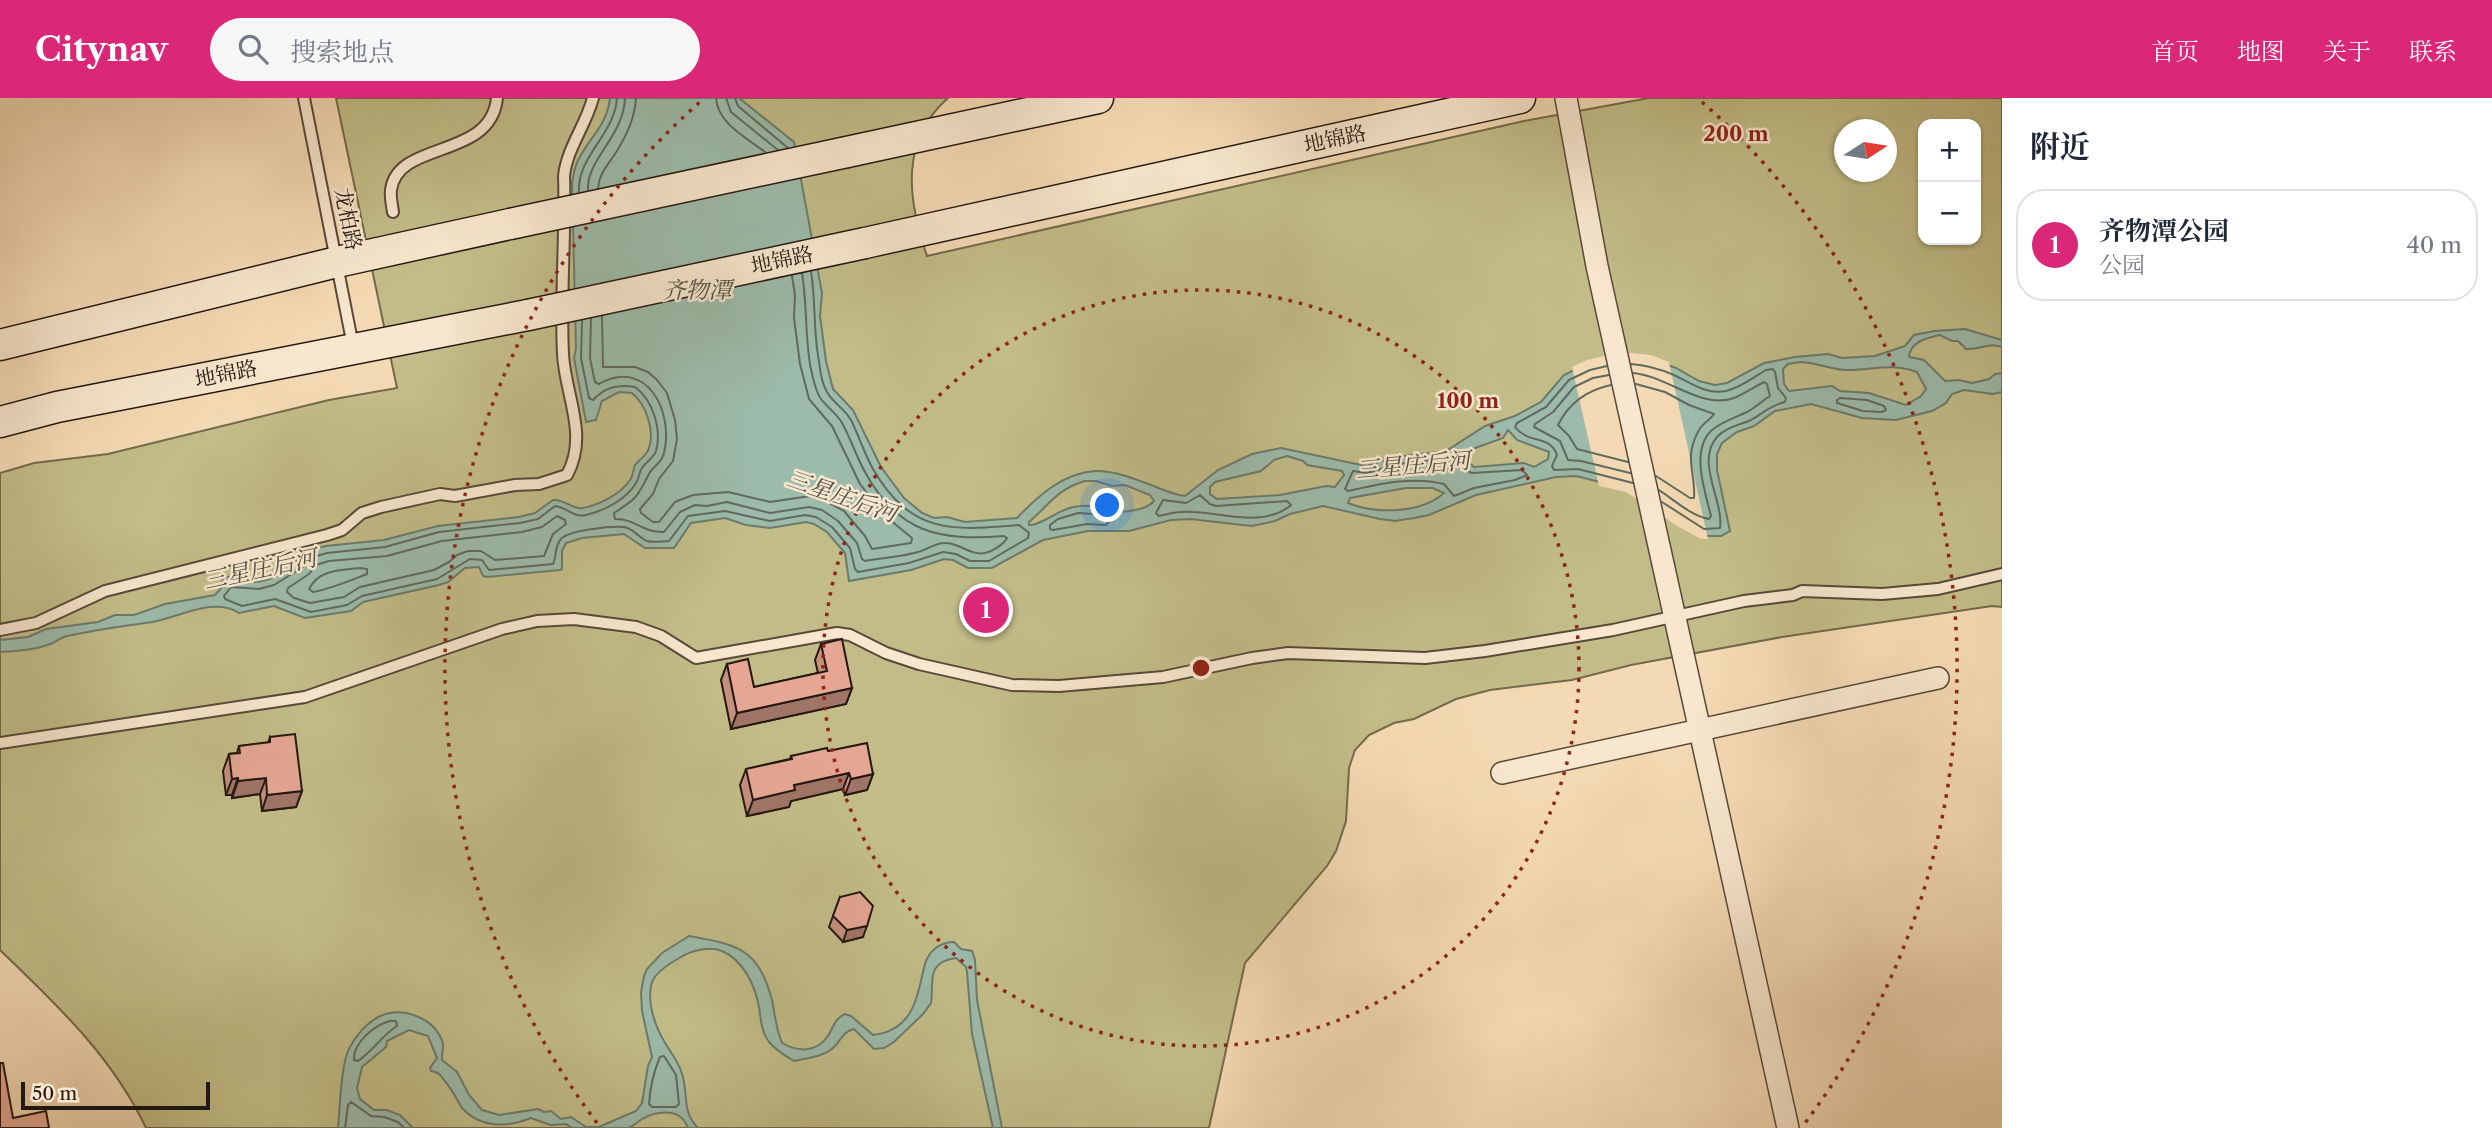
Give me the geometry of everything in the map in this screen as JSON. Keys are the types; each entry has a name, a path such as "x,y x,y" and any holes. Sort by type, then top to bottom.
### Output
{"street":[{"path":"0,345 337,262 848,152 1001,108 1098,98"},
{"name":"地锦路","path":"0,422 57,407 528,314 864,243 1520,98"},
{"path":"1566,98 1597,266 1788,1128"},
{"path":"1502,774 1938,678"}],"lane":[{"name":"龙柏路","path":"304,98 354,349"},
{"path":"393,212 391,190 396,177 405,166 477,133 491,122 497,98"},
{"path":"0,630 36,623 86,599 118,588 327,535 342,530 362,513 381,507 440,494 462,495 565,478 574,460 576,423 562,352 564,176 570,152 589,113 593,98"},
{"path":"0,743 305,697 502,629 537,621 574,619 636,626 661,636 696,658 837,633 850,635 886,653 919,664 1012,685 1059,686 1163,677 1288,653 1425,658 1613,630 1802,591 1882,594 1938,589 2002,574"}],"shaded area":[{"path":"336,98 948,98 932,115 921,133 912,172 915,214 927,256 1524,121 1649,98 2002,98 2002,607 1992,606 1782,637 1631,665 1572,680 1490,690 1456,699 1414,719 1394,723 1369,735 1355,750 1349,768 1346,821 1336,851 1327,866 1245,963 1209,1128 146,1128 117,1077 100,1054 62,1011 0,950 0,473 34,463 108,454 329,400 397,388"}],"water":[{"name":"齐物潭","path":"610,98 739,98 794,142 822,293 820,316 833,389 853,410 881,467 904,498 922,513 934,518 947,517 965,522 1017,518 1052,487 1072,476 1095,471 1120,474 1185,496 1218,470 1252,454 1281,448 1366,466 1396,457 1446,451 1485,426 1515,416 1541,402 1564,375 1588,363 1650,359 1676,368 1699,381 1715,385 1727,383 1764,363 1828,354 1842,358 1875,356 1905,346 1914,335 1965,329 2002,340 2002,347 1992,345 1966,349 1958,341 1940,335 1916,344 1909,357 1924,360 1945,381 1972,383 2002,373 2002,392 1993,394 1964,390 1952,394 1946,403 1932,411 1896,420 1862,418 1811,404 1775,411 1722,443 1717,454 1717,470 1730,531 1721,536 1703,536 1628,489 1576,476 1556,477 1476,495 1429,515 1395,521 1323,506 1252,526 1190,519 1171,520 1129,531 1088,531 1043,540 992,568 968,568 953,560 944,559 911,570 849,581 845,553 827,532 814,524 806,522 770,528 746,525 725,518 691,523 674,548 645,548 624,534 582,538 566,543 562,551 560,570 487,577 483,576 479,567 465,568 448,582 363,602 351,611 305,618 274,606 239,613 230,608 208,607 162,620 67,636 34,649 0,652 0,640 28,637 46,629 98,622 115,615 134,615 165,604 215,595 226,576 241,582 269,579 286,571 305,551 384,540 438,526 519,517 535,513 553,500 583,508 603,502 621,490 631,478 635,465 648,451 651,434 648,418 632,393 619,392 602,401 596,420 586,422 574,358 576,348 572,183 580,156 608,109","holes":["1806,362 1845,370 1889,367 1907,369 1917,372 1926,389 1921,396 1906,405 1869,393 1840,391 1832,386 1789,391 1784,384 1783,369 1788,364","1508,430 1517,440 1549,452 1548,459 1534,467 1524,463 1474,467 1467,461 1467,451 1503,438","1287,456 1307,465 1342,471 1344,475 1335,487 1326,486 1280,495 1217,499 1210,494 1210,487 1215,482 1261,471 1274,460","1085,481 1112,486 1125,485 1150,495 1154,501 1146,507 1127,511 1088,506 1073,507 1040,523 1029,525 1029,522 1067,488","1406,488 1433,488 1444,493 1423,505 1397,510 1371,509 1348,503 1350,498"]},
{"path":"689,936 733,946 753,959 760,969 772,1000 782,1043 800,1049 818,1046 828,1036 836,1021 845,1014 873,1035 898,1026 912,1009 925,964 933,951 940,945 954,942 961,949 972,951 977,1000 1002,1128 993,1128 972,1034 966,967 956,958 946,960 935,969 931,1003 894,1042 884,1048 874,1049 854,1029 847,1032 825,1053 794,1061 766,1038 754,990 742,967 729,955 712,949 690,952 666,967 653,980 650,995 654,1020 681,1070 687,1109 698,1128 688,1128 680,1117 668,1113 648,1116 628,1128 572,1128 566,1124 550,1125 531,1118 503,1125 485,1123 469,1115 441,1076 431,1071 430,1068 437,1058 428,1036 409,1030 387,1041 386,1047 362,1067 357,1088 360,1099 374,1110 387,1110 400,1115 413,1128 338,1128 343,1074 350,1047 370,1022 380,1016 399,1012 418,1016 433,1027 443,1044 442,1060 457,1072 469,1095 482,1110 499,1115 538,1109 551,1111 561,1119 571,1117 586,1127 599,1127 636,1111 642,1103 652,1057 642,1011 644,976 662,953"}],"pier":[{"path":"1621,352 1651,355 1669,362 1708,539 1701,539 1679,527 1626,492 1599,486 1572,367 1587,360"}],"building":[{"path":"842,639 852,688 737,713 727,664 748,659 754,687 827,671 821,644"},
{"path":"295,734 302,791 267,795 266,778 238,781 238,778 232,779 229,754 240,753 239,746 270,742 270,737"},
{"path":"867,743 873,774 851,779 849,773 794,785 795,790 753,800 746,769 827,748 828,751"},
{"path":"860,892 873,906 867,926 847,930 833,916 840,897"},
{"path":"0,1063 3,1063 13,1118 46,1111 49,1128 0,1128"}],"place":[{"name":"齐物潭公园","path":"986,610"}],"water label":[{"name":"三星庄后河","path":"1413,465"},
{"name":"三星庄后河","path":"842,496"},
{"name":"三星庄后河","path":"260,569"}]}
